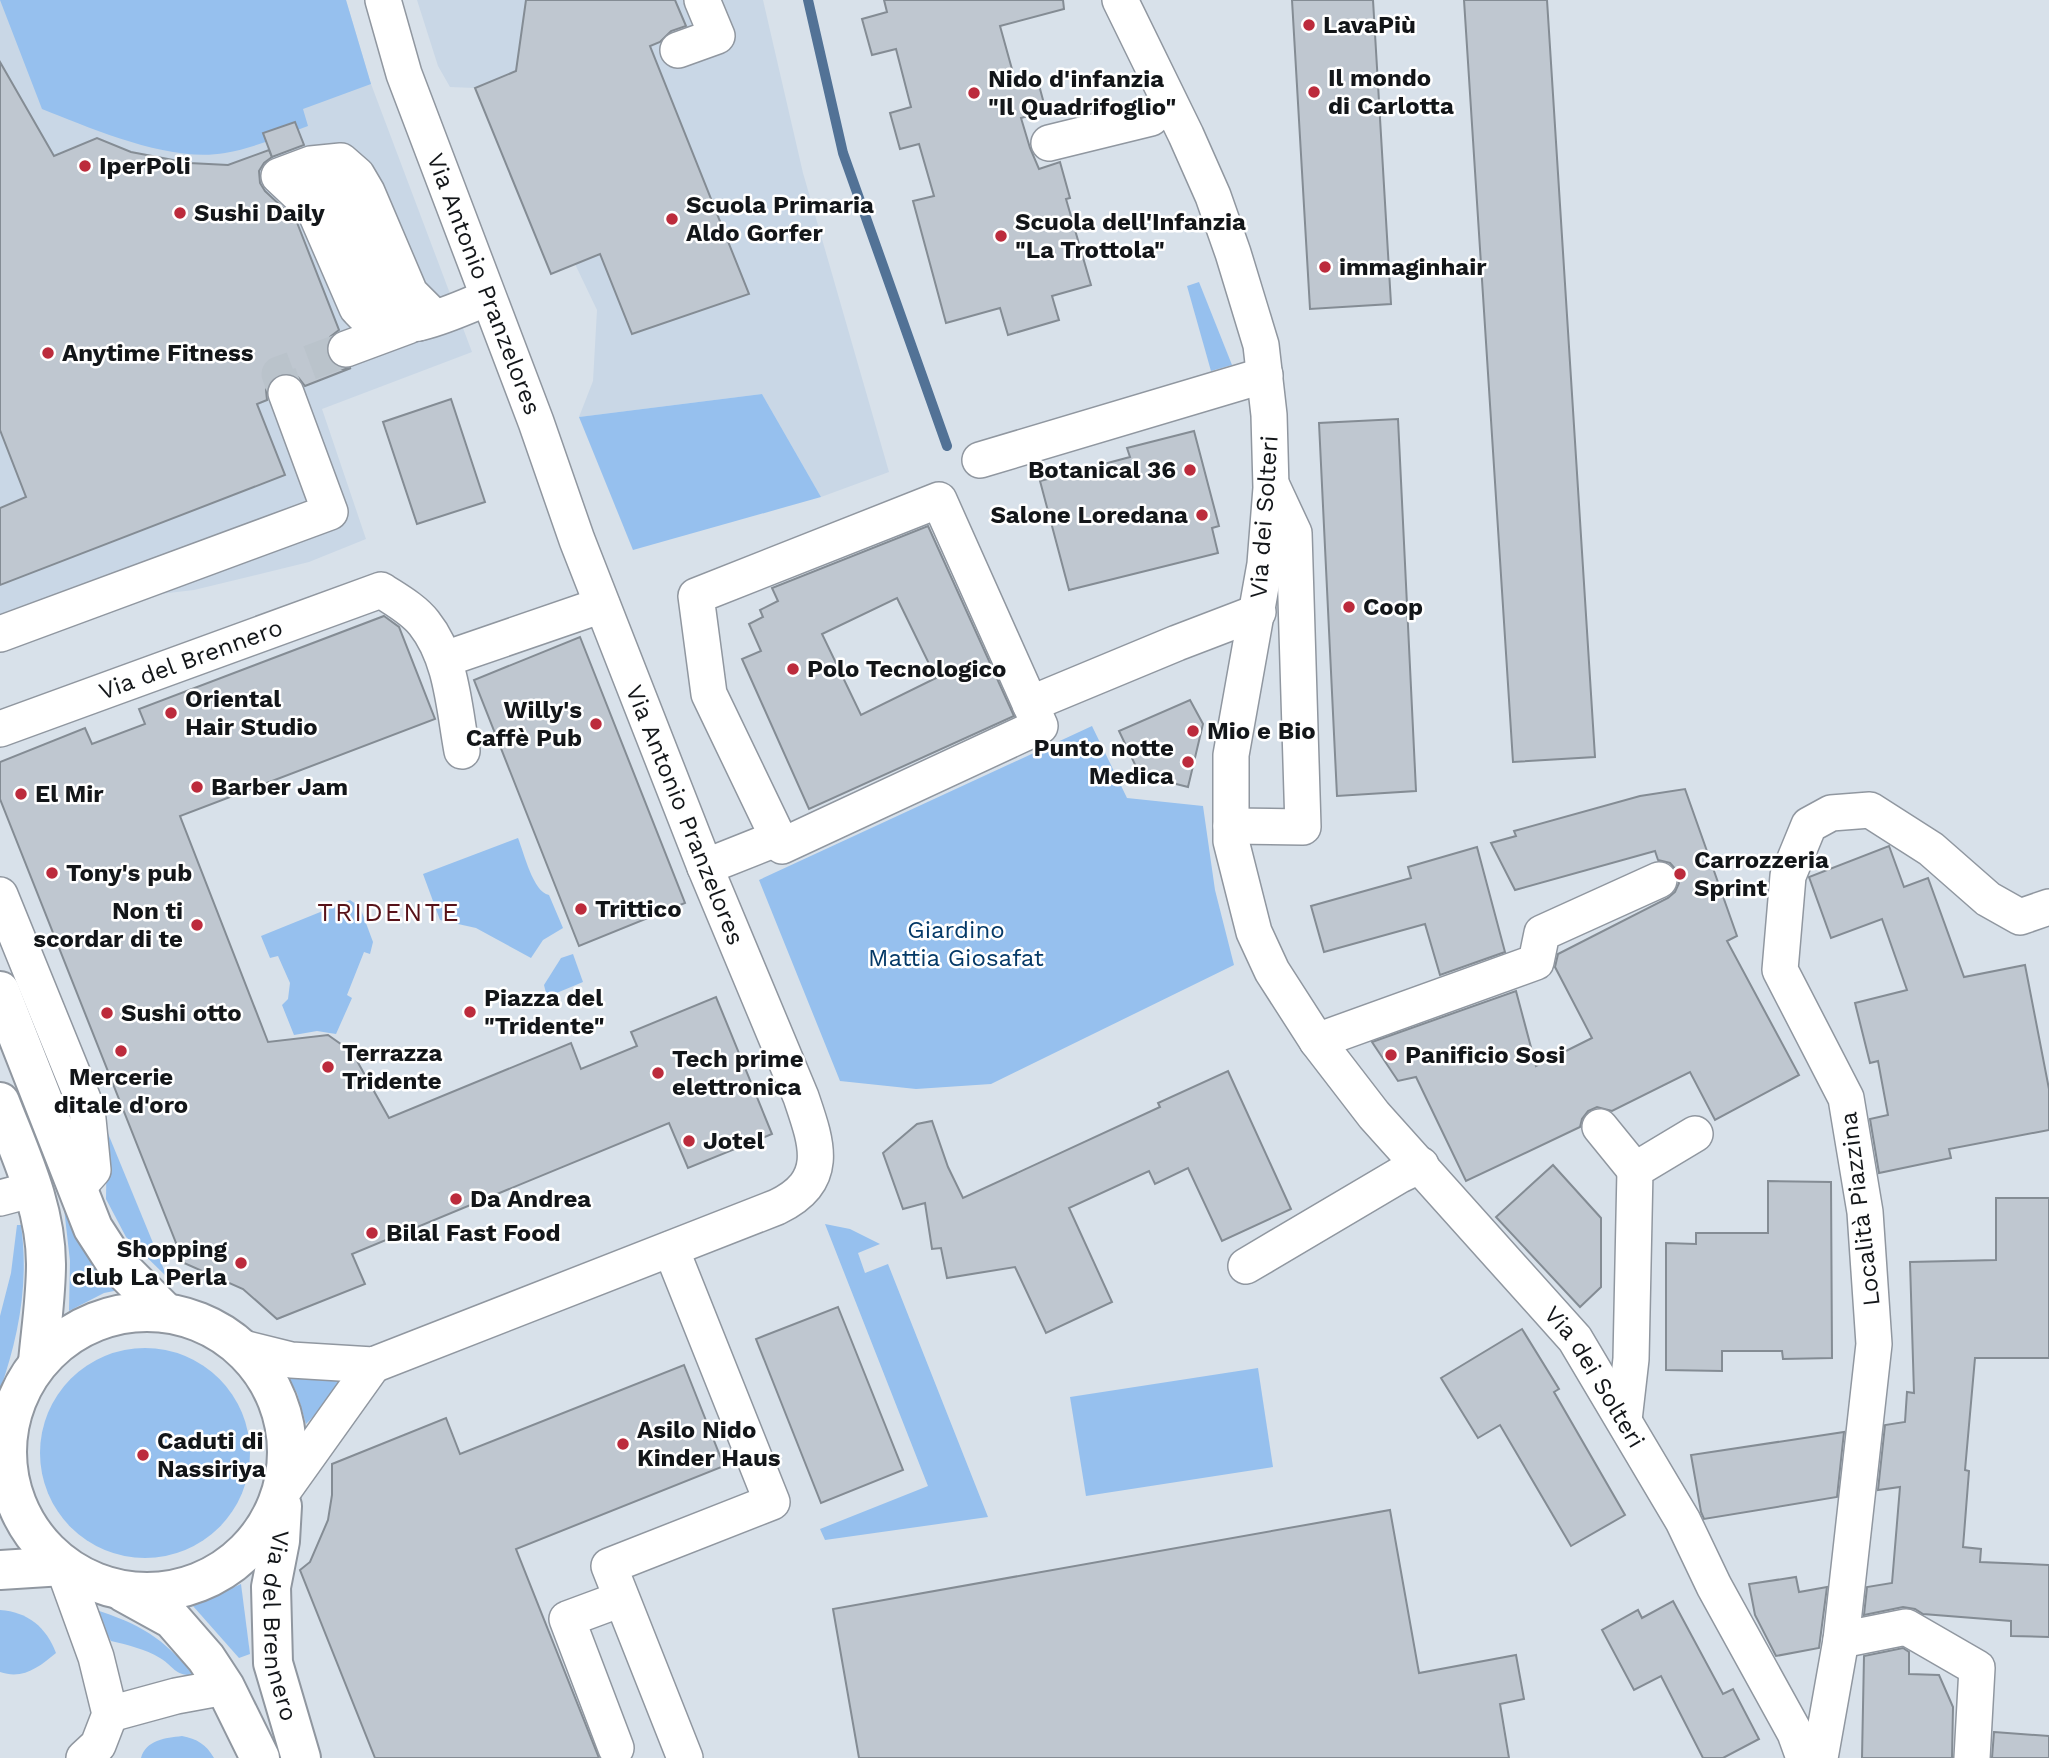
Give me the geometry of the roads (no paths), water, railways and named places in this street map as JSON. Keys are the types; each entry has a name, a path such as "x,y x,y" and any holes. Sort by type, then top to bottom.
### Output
{"main road":[{"path":"0,991 93,1228 115,1262 166,1313"},
{"path":"0,1102 17,1194 42,1225 46,1262 38,1362"},
{"path":"131,1312 166,1313 207,1325 243,1348 264,1373 279,1402 287,1433 288,1462 283,1491 267,1527 244,1555 218,1574 194,1585 158,1593 121,1591 96,1584 63,1566 46,1551 26,1526 12,1495 4,1430 20,1390 38,1362 67,1336 98,1320 131,1312"},
{"name":"Via del Brennero","path":"283,1491 280,1541 271,1587 273,1663 301,1758"},
{"path":"0,1570 63,1566"},
{"name":"Via del Brennero","path":"121,1591 172,1619 206,1658 225,1687 260,1758"}],"street":[{"name":"Via Antonio Pranzelores","path":"243,1348 291,1360 373,1365 791,1200 803,1189 812,1174 817,1151 800,1097 705,867 602,605 404,74 383,0"},
{"path":"678,50 716,36 702,0"},
{"name":"Via dei Solteri","path":"1120,0 1213,196 1261,345 1269,415 1271,483 1265,564 1258,612 1231,755 1231,841 1254,932 1272,971 1317,1041 1374,1115 1575,1339 1683,1521 1714,1586 1795,1733 1804,1758"},
{"path":"1049,144 1151,118"},
{"path":"341,161 357,175 410,293 426,320 396,326 369,319 357,308 314,209 279,176 311,164 341,161"},
{"path":"313,183 335,191 342,201 375,282 390,300 426,320"},
{"path":"346,349 488,298"},
{"path":"980,460 1265,375"},
{"path":"0,634 330,512 286,393"},
{"path":"1231,826 1303,827 1294,533 1271,483"},
{"path":"939,500 1030,704 1040,726 782,846 709,694 696,596 939,500"},
{"path":"0,611 79,581"},
{"name":"Via del Brennero","path":"0,729 381,590 424,623 445,659"},
{"path":"462,751 445,659 602,605"},
{"path":"1030,704 1258,612"},
{"name":"Località Piazzina","path":"1820,1758 1841,1640 1874,1344 1865,1212 1846,1098 1780,970 1788,876 1809,825 1831,813 1870,810 1931,849 1988,899 2020,917 2049,907"},
{"path":"705,867 778,838"},
{"path":"1317,1041 1536,962 1542,933 1659,880"},
{"path":"0,895 87,1109 93,1170 78,1188"},
{"path":"1600,1127 1635,1170 1631,1359 1624,1420"},
{"path":"1635,1170 1695,1134"},
{"path":"1246,1266 1421,1165"},
{"path":"671,1249 772,1502 609,1566 685,1758"},
{"path":"283,1491 373,1365"},
{"path":"63,1566 96,1657 99,1744 176,1696 225,1687"},
{"path":"617,1748 567,1619 621,1599"},
{"path":"1841,1640 1906,1627 1977,1668 1972,1758"}],"waterway":[{"path":"808,0 843,153 947,446"}],"tunnel":[{"path":"286,393 279,374 346,349"}],"place":[{"name":"LavaPiù","path":"1309,25"},
{"name":"Il mondo di Carlotta","path":"1314,92"},
{"name":"Nido d'infanzia \"Il Quadrifoglio\"","path":"974,93"},
{"name":"IperPoli","path":"85,166"},
{"name":"Sushi Daily","path":"180,213"},
{"name":"Scuola Primaria Aldo Gorfer","path":"672,219"},
{"name":"Scuola dell'Infanzia \"La Trottola\"","path":"1001,236"},
{"name":"immaginhair","path":"1325,267"},
{"name":"Anytime Fitness","path":"48,353"},
{"name":"Botanical 36","path":"1190,470"},
{"name":"Salone Loredana","path":"1202,515"},
{"name":"Coop","path":"1349,607"},
{"name":"Polo Tecnologico","path":"793,669"},
{"name":"Oriental Hair Studio","path":"171,713"},
{"name":"Willy's Caffè Pub","path":"596,724"},
{"name":"Mio e Bio","path":"1193,731"},
{"name":"Punto notte Medica","path":"1188,762"},
{"name":"Barber Jam","path":"197,787"},
{"name":"El Mir","path":"21,794"},
{"name":"Tony's pub","path":"52,873"},
{"name":"Carrozzeria Sprint","path":"1680,874"},
{"name":"Trittico","path":"581,909"},
{"name":"Non ti scordar di te","path":"197,925"},
{"name":"Piazza del \"Tridente\"","path":"470,1012"},
{"name":"Sushi otto","path":"107,1013"},
{"name":"Mercerie ditale d'oro","path":"121,1051"},
{"name":"Panificio Sosi","path":"1391,1055"},
{"name":"Terrazza Tridente","path":"328,1067"},
{"name":"Tech prime elettronica","path":"658,1073"},
{"name":"Jotel","path":"689,1141"},
{"name":"Da Andrea","path":"456,1199"},
{"name":"Bilal Fast Food","path":"372,1233"},
{"name":"Shopping club La Perla","path":"241,1263"},
{"name":"Asilo Nido Kinder Haus","path":"623,1444"},
{"name":"Caduti di Nassiriya","path":"143,1455"}],"district":[{"name":"TRIDENTE","path":"389,912"}],"park label":[{"name":"Giardino Mattia Giosafat","path":"956,944"}]}
